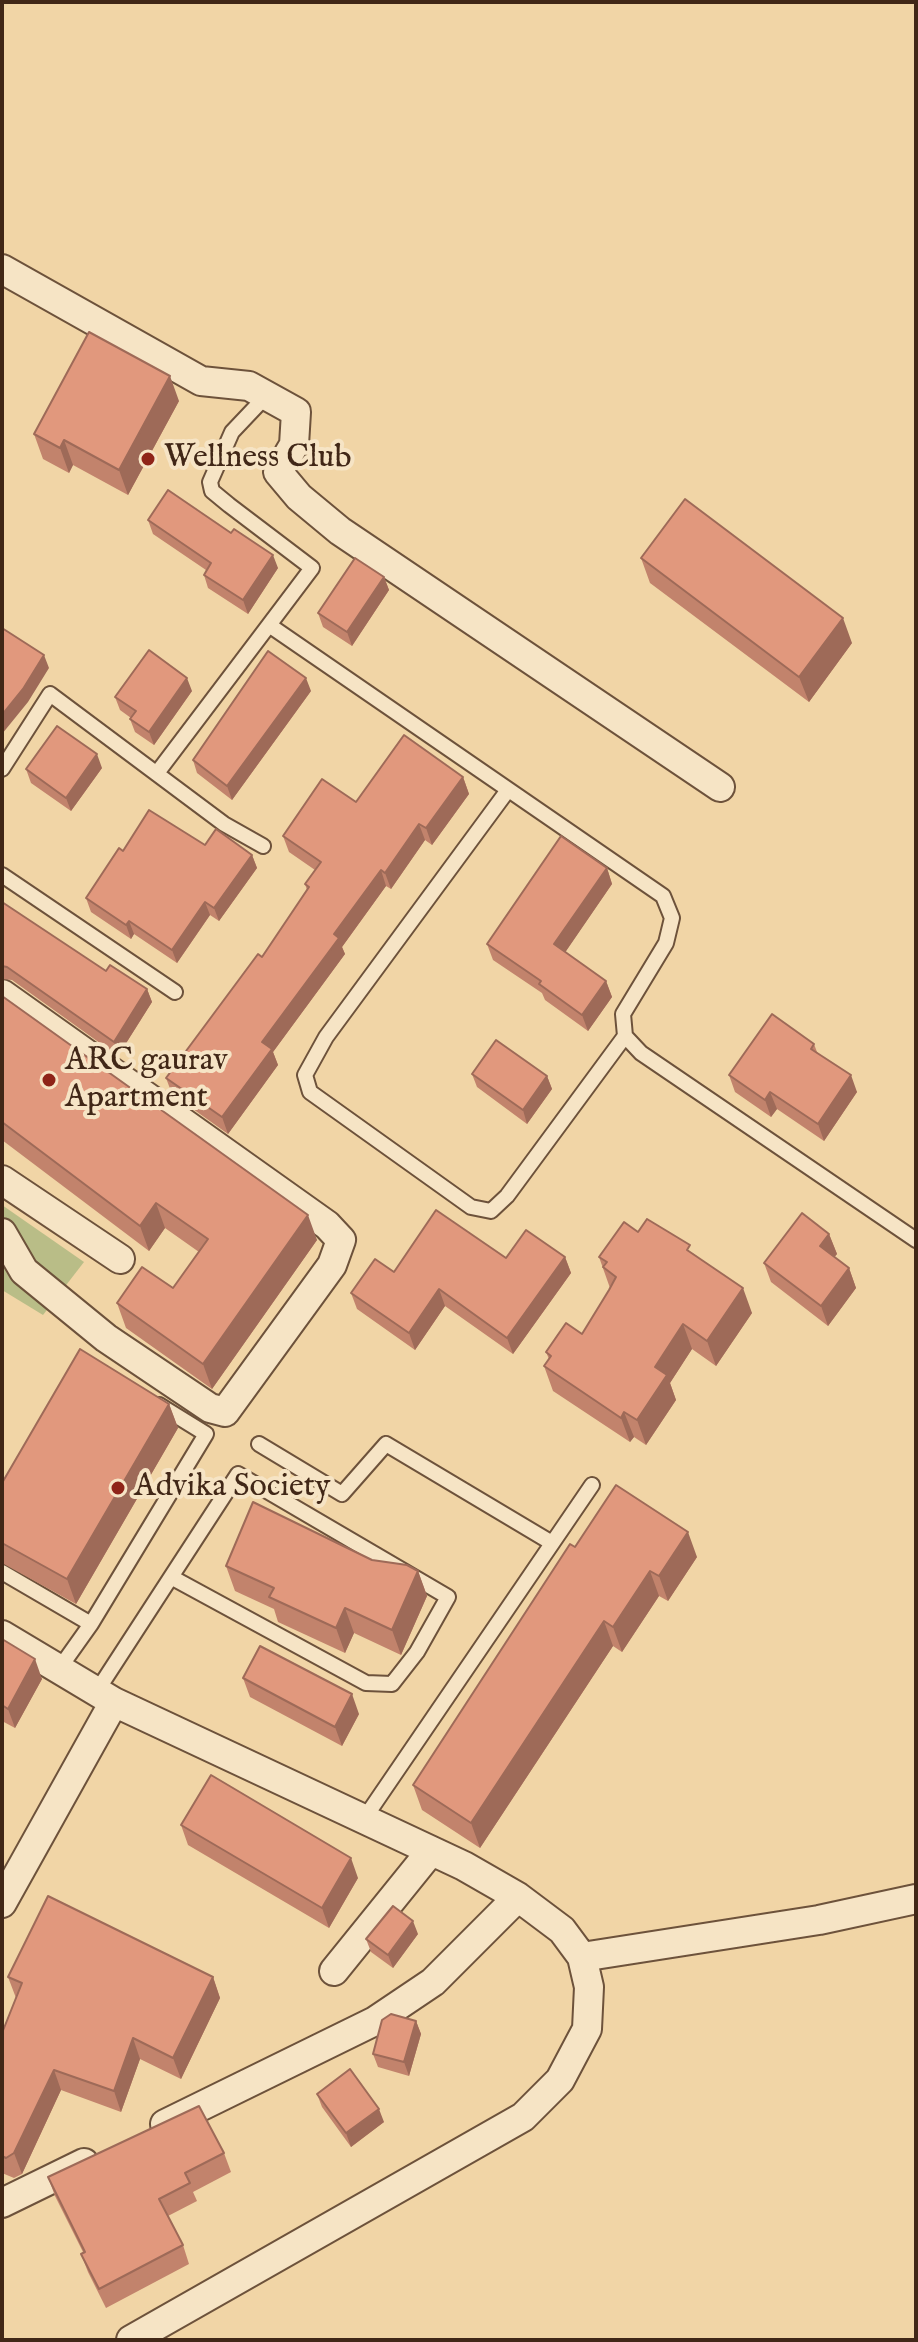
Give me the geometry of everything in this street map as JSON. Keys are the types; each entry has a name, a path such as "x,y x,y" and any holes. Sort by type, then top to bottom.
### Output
{"street":[{"path":"2,269 201,381 249,386 296,412 294,445 278,472 299,497 340,531 720,787"},
{"path":"2,994 327,1225 341,1240 332,1265 225,1412 210,1408 94,1329 24,1271 2,1233"},
{"path":"2,1180 120,1259"},
{"path":"2,1635 106,1697 431,1851 518,1897 562,1930 582,1957 589,1987 587,2029 560,2080 523,2117 131,2340"},
{"path":"2,1903 10,1869 106,1697"},
{"path":"334,1971 431,1851"},
{"path":"146,2133 375,2021 433,1982 518,1897"},
{"path":"582,1957 819,1920 916,1899"},
{"path":"2,2203 103,2154"}],"lane":[{"path":"157,773 312,568 212,491 210,482 232,432 268,394"},
{"path":"269,625 663,896 672,918 666,943 623,1014 625,1036 641,1053 916,1240"},
{"path":"2,769 50,694 224,824 263,846"},
{"path":"508,790 326,1037 305,1075 310,1092 471,1207 491,1211 507,1196 625,1036"},
{"path":"2,875 175,992"},
{"path":"59,1669 91,1624 206,1434 145,1396"},
{"path":"259,1444 342,1494 386,1444 552,1543"},
{"path":"106,1697 171,1577 238,1474 448,1597 417,1652 392,1684 366,1683 171,1577"},
{"path":"364,1819 592,1485"},
{"path":"2,1572 91,1624"}],"green space":[{"path":"2,1205 84,1262 43,1315 2,1290"}],"building":[{"path":"89,332 170,376 119,470 64,440 60,448 34,434"},
{"path":"168,490 231,533 234,529 273,555 243,600 204,575 211,563 148,520"},
{"path":"685,499 843,618 799,677 641,558"},
{"path":"355,558 384,577 347,632 318,613"},
{"path":"2,628 44,655 2,715"},
{"path":"149,650 187,678 149,732 130,719 136,711 115,697"},
{"path":"268,651 306,678 227,786 193,760"},
{"path":"57,726 97,754 66,798 26,769"},
{"path":"404,735 463,777 426,828 419,824 385,873 381,870 334,934 339,938 262,1042 272,1049 222,1117 166,1078 258,954 262,957 309,887 305,884 321,862 283,836 322,779 356,802"},
{"path":"149,810 205,845 216,829 252,855 214,908 205,902 172,950 129,921 126,925 86,898 119,848 123,851"},
{"path":"561,836 607,868 554,944 606,981 582,1015 539,984 541,981 487,944"},
{"path":"2,902 106,971 110,965 147,989 114,1042 2,966"},
{"path":"2,996 308,1215 203,1364 117,1303 142,1267 173,1288 208,1239 156,1203 140,1226 2,1122"},
{"path":"772,1014 814,1044 811,1049 851,1075 818,1124 770,1092 765,1100 729,1075"},
{"path":"496,1040 547,1076 523,1110 472,1074"},
{"path":"436,1210 506,1258 526,1230 565,1257 507,1338 439,1289 409,1333 351,1293 375,1259 394,1272"},
{"path":"802,1213 829,1234 820,1246 849,1268 821,1306 764,1263"},
{"path":"647,1219 690,1245 687,1250 743,1288 707,1341 683,1324 655,1367 667,1375 637,1420 624,1412 621,1418 544,1366 551,1356 546,1352 566,1323 582,1334 616,1277 603,1267 607,1262 599,1257 624,1222 638,1232"},
{"name":"Advika Society","path":"80,1349 169,1404 67,1579 2,1543 2,1483"},
{"path":"616,1485 688,1532 659,1576 650,1571 613,1627 604,1621 471,1823 413,1785 570,1544 575,1547"},
{"path":"253,1502 372,1560 407,1565 418,1571 392,1630 345,1608 336,1628 269,1597 274,1588 226,1566"},
{"path":"2,1639 35,1659 8,1709 2,1705"},
{"path":"260,1646 352,1694 335,1727 243,1678"},
{"path":"211,1775 351,1858 322,1908 181,1825"},
{"path":"48,1896 213,1977 173,2058 133,2038 114,2091 54,2070 14,2153 6,2158 2,2156 2,2033 22,1983 8,1977"},
{"path":"393,1906 413,1921 388,1955 366,1939"},
{"path":"391,2014 416,2021 404,2062 373,2054 382,2020"},
{"path":"350,2069 379,2109 346,2133 317,2094"},
{"path":"199,2106 224,2153 185,2173 190,2183 159,2199 183,2245 99,2289 81,2254 85,2252 48,2177"}],"place":[{"name":"Wellness Club","path":"148,459"},
{"name":"ARC gaurav Apartment","path":"49,1080"},
{"name":"Advika Society","path":"118,1488"}]}
